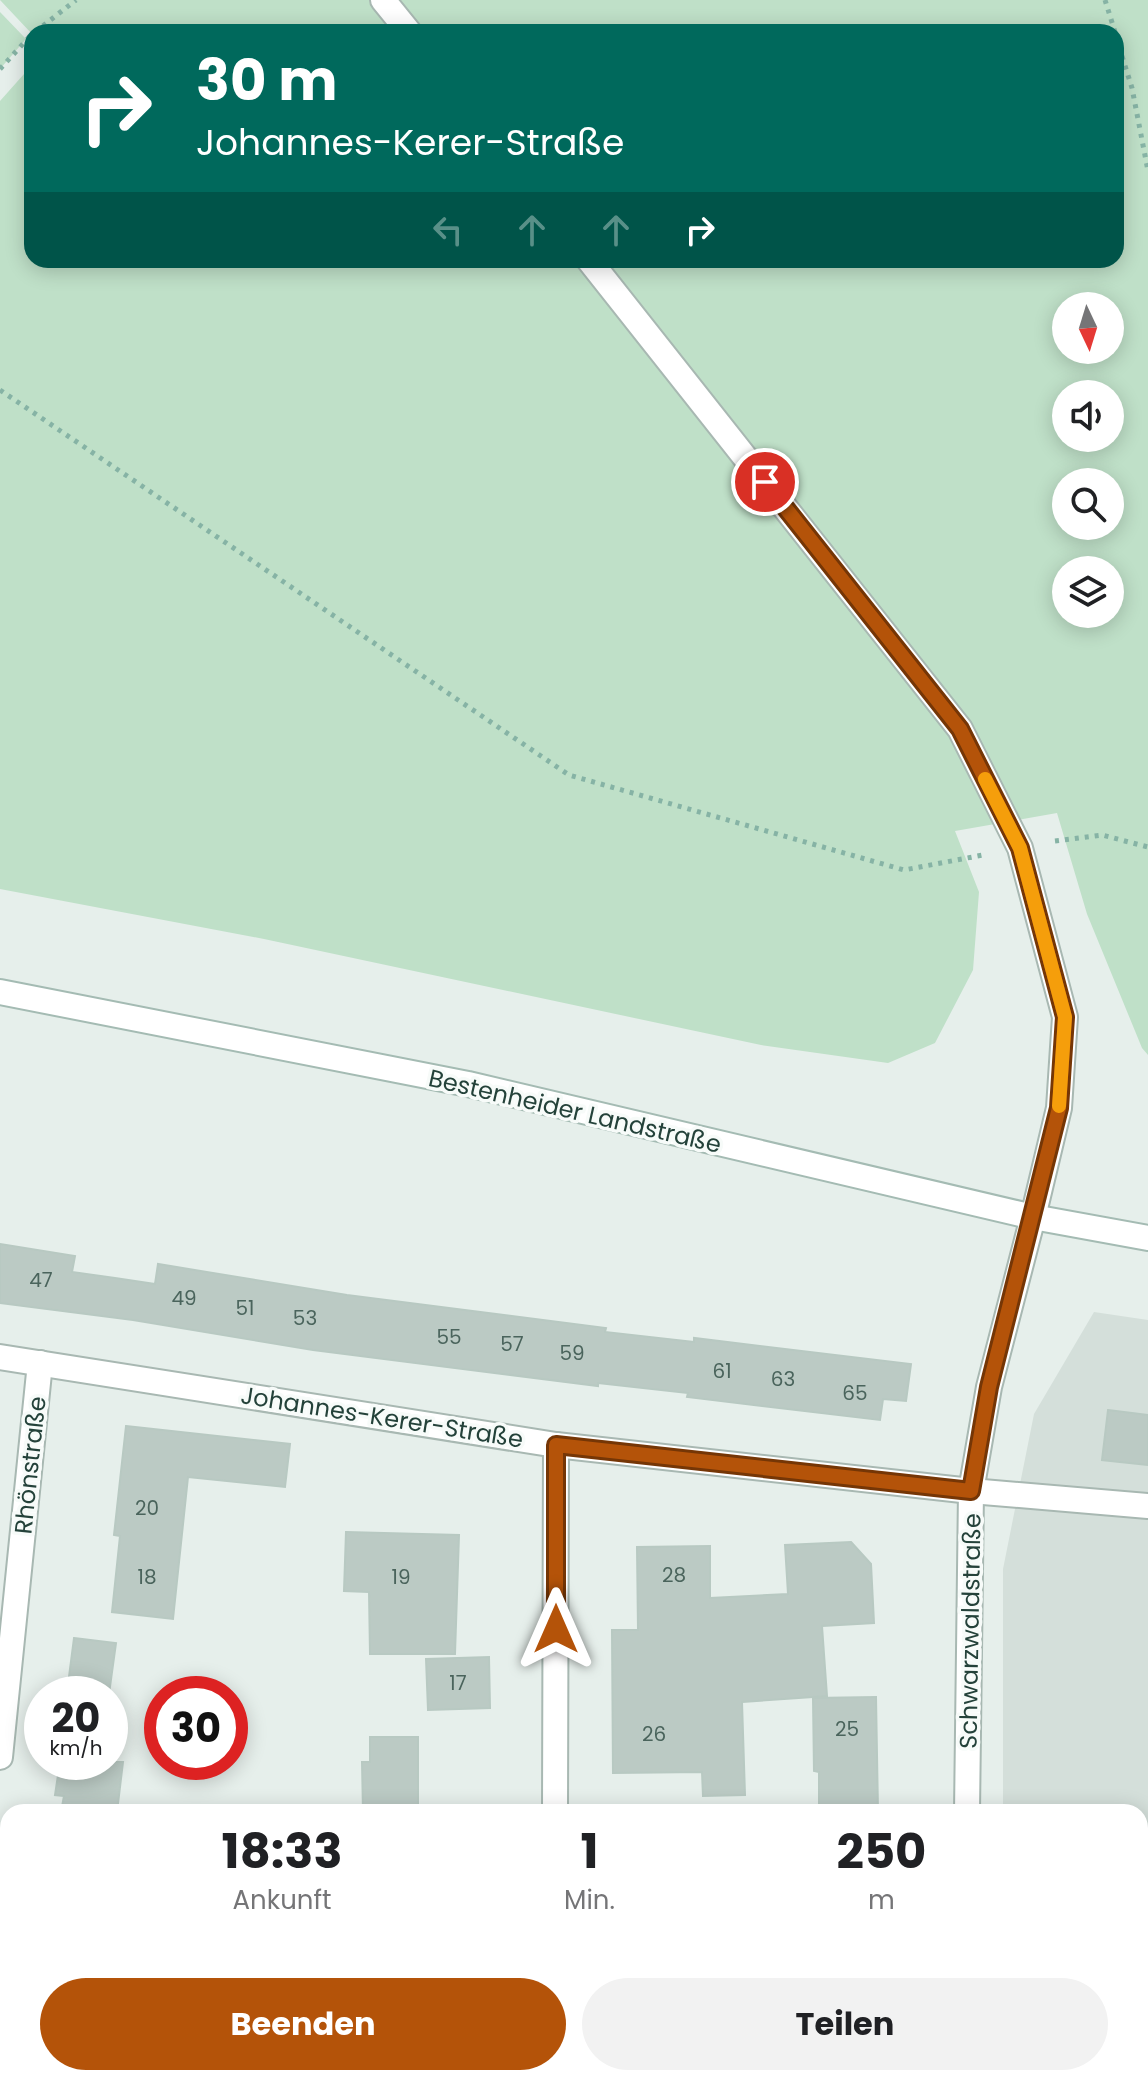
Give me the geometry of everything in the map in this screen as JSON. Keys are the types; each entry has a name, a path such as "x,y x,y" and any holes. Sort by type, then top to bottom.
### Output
{"street":[{"path":"383,0 402,24"},
{"name":"Schwarzwaldstraße","path":"595,268 960,729 1020,848 1065,1017 1059,1108 989,1387 971,1491 967,1804"},
{"name":"Bestenheider Landstraße","path":"0,992 468,1084 1033,1217 1148,1238"},
{"name":"Johannes-Kerer-Straße","path":"0,1357 556,1445 971,1491 1148,1506"},
{"name":"Rhönstraße","path":"0,1757 40,1363"},
{"path":"555,1804 556,1445"}],"path":[{"path":"45,24 76,0"},
{"path":"1105,0 1112,24"},
{"path":"0,69 24,43"},
{"path":"1124,63 1148,171"},
{"path":"0,390 569,775 904,870 1102,835 1148,847"}],"shaded area":[{"path":"1094,1312 1148,1320 1148,1804 1003,1804 1003,1569 1034,1414"}],"green space":[{"path":"0,0 1148,0 1148,1055 1142,1048 1087,914 1057,813 955,831 979,892 973,970 935,1043 888,1063 761,1045 264,939 0,889 0,101 24,74 24,268 1124,268 1124,24 24,24"},
{"path":"0,12 24,37 24,41 0,69"}],"building":[{"path":"0,1244 75,1256 72,1272 155,1284 158,1264 347,1295 606,1328 605,1332 694,1342 694,1338 911,1364 906,1401 883,1399 880,1420 687,1397 688,1393 598,1383 598,1386 313,1350 133,1320 0,1303"},
{"path":"1108,1410 1148,1415 1148,1465 1102,1460"},
{"path":"126,1426 290,1444 285,1487 188,1477 173,1619 112,1612 120,1536 114,1535"},
{"path":"346,1532 459,1535 455,1654 370,1654 369,1592 344,1591"},
{"path":"851,1542 871,1564 874,1623 822,1626 827,1696 742,1702 745,1795 703,1796 702,1772 613,1773 612,1630 638,1630 637,1547 710,1546 710,1598 788,1594 785,1545"},
{"path":"74,1638 116,1643 111,1676 69,1676"},
{"path":"489,1657 490,1708 428,1710 426,1659"},
{"path":"876,1697 878,1804 819,1804 819,1772 814,1771 813,1698"},
{"path":"370,1737 418,1737 418,1804 363,1804 362,1762 370,1762"},
{"path":"57,1780 121,1780 118,1804 62,1804 64,1796 55,1795"}],"slow traffic":[{"path":"985,779 1020,848 1065,1017 1059,1106"}],"route":[{"path":"556,1629 556,1445 971,1491 989,1387 1059,1108 1065,1017 1020,848 960,729 765,482"}]}
